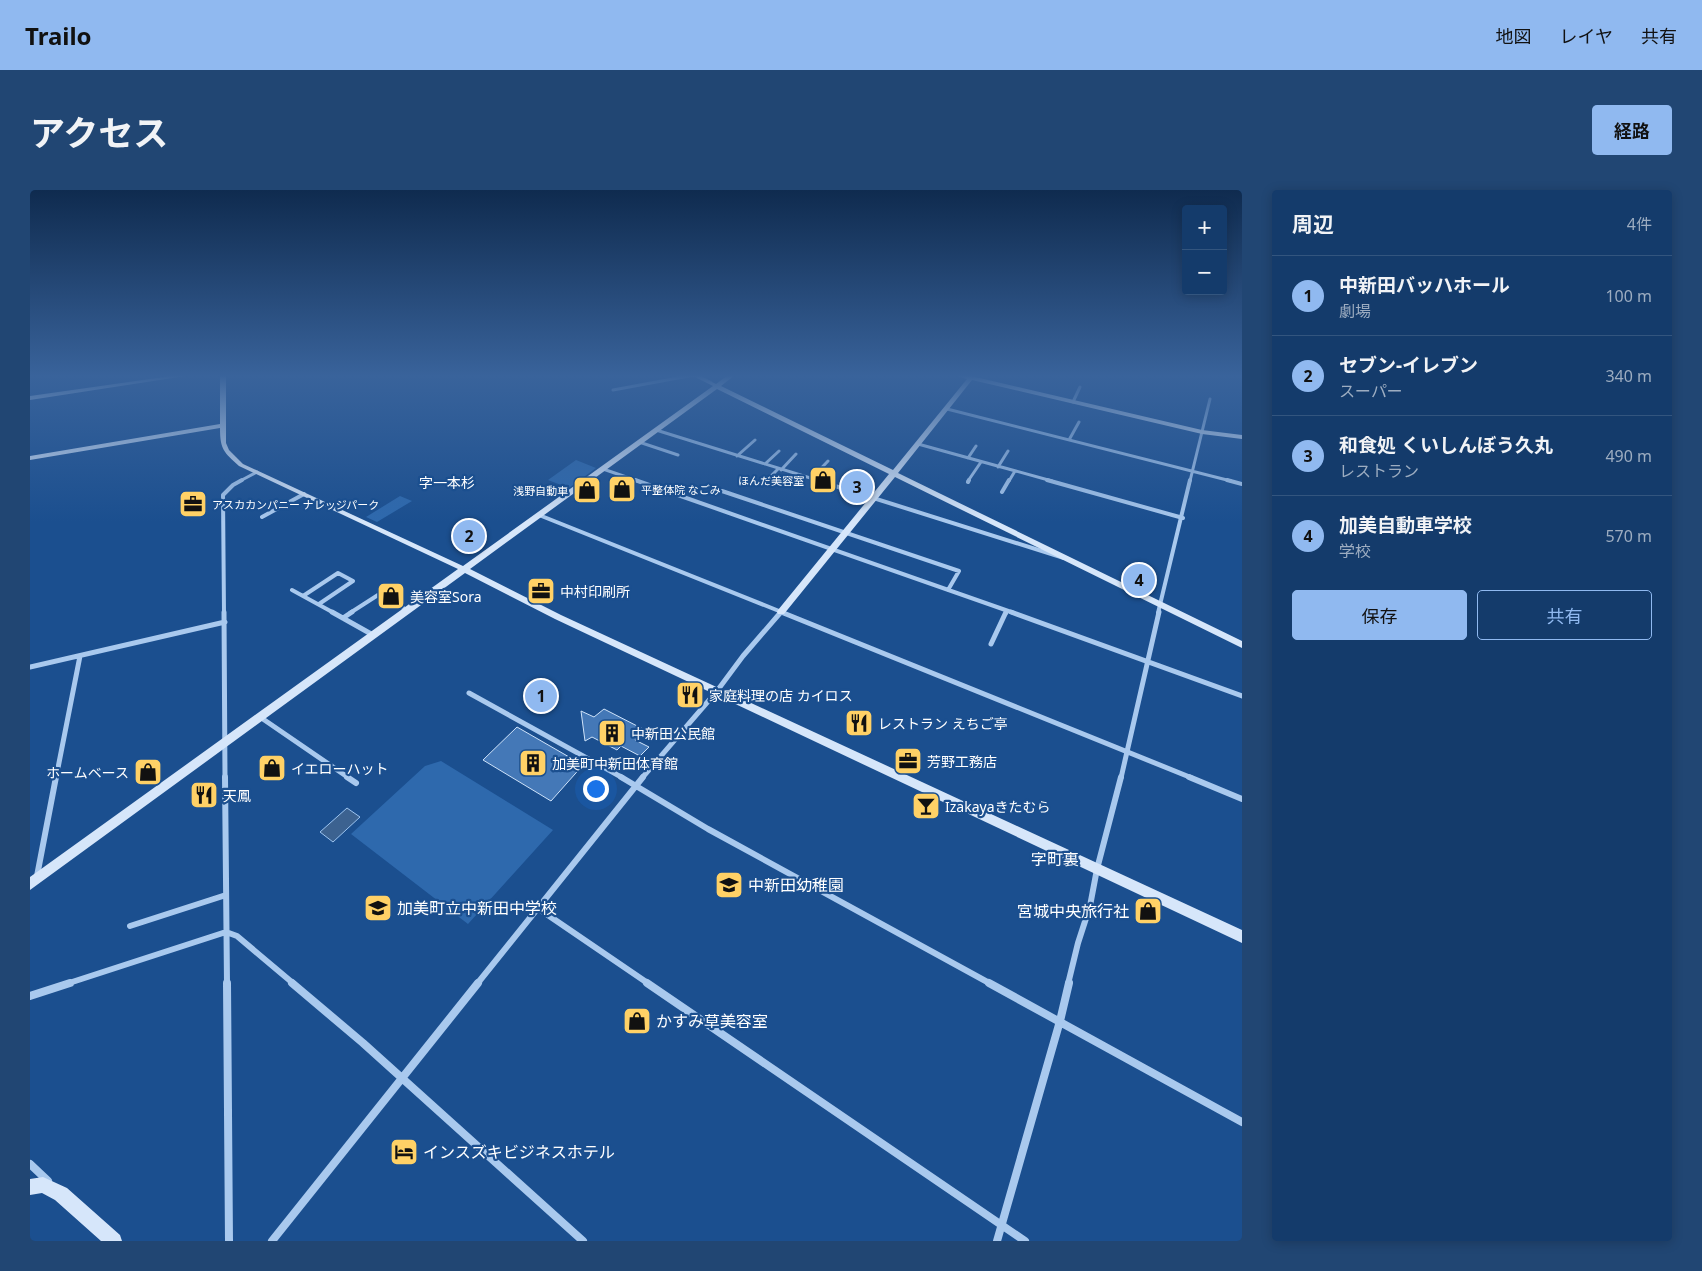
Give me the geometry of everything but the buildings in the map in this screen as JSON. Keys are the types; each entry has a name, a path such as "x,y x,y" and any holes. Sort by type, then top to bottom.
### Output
{"street":[{"path":"33,882 664,424"},
{"path":"791,424 1242,645"},
{"path":"272,1241 673,741 717,691 743,656 934,424"},
{"path":"1006,424 1242,484"},
{"path":"1069,440 1077,424"},
{"path":"1168,424 1202,432 1242,437"},
{"path":"997,1241 1000,1225 1060,1022 1128,751 1160,604 1204,424"},
{"path":"30,458 222,426 223,443 226,451 241,465 1242,937"},
{"path":"656,430 1067,559"},
{"path":"737,456 755,440"},
{"path":"640,442 678,455"},
{"path":"918,444 1182,518"},
{"path":"968,458 976,446"},
{"path":"765,464 779,451"},
{"path":"998,467 1008,451"},
{"path":"762,484 796,454"},
{"path":"810,479 828,461"},
{"path":"968,482 981,462"},
{"path":"603,469 1147,660 1242,696"},
{"path":"1002,492 1015,471"},
{"path":"229,1241 224,495 232,485 257,472"},
{"path":"840,488 853,474"},
{"path":"722,491 959,571 948,590"},
{"path":"262,517 304,494"},
{"path":"539,515 1032,715 1071,728 1128,751 1242,799"},
{"path":"303,596 338,573 353,581 318,604"},
{"path":"292,590 374,635"},
{"path":"343,618 378,595 407,610"},
{"path":"991,644 1007,611"},
{"path":"30,667 225,622"},
{"path":"33,882 80,656"},
{"path":"469,693 637,786 708,829 1242,1122"},
{"path":"260,716 356,783"},
{"path":"130,926 226,895"},
{"path":"539,909 1025,1241"},
{"path":"30,996 226,932 238,936 583,1241"},
{"path":"30,1164 114,1241"},
{"path":"30,1187 42,1186 61,1194"}],"shaded area":[{"path":"576,460 596,468 569,488 548,480"},
{"path":"400,496 412,501 377,522 366,517"},
{"path":"441,761 553,830 468,924 351,834 425,766"},
{"path":"347,808 360,817 333,842 320,832"}],"place":[{"name":"ほんだ美容室","path":"823,480"},
{"name":"和食処 くいしんぼう久丸","path":"857,487"},
{"name":"平整体院 なごみ","path":"622,489"},
{"name":"浅野自動車","path":"587,490"},
{"name":"アスカカンパニー ナレッジパーク","path":"193,504"},
{"name":"セブン-イレブン","path":"469,536"},
{"name":"加美自動車学校","path":"1139,580"},
{"name":"中村印刷所","path":"541,591"},
{"name":"美容室Sora","path":"391,596"},
{"name":"家庭料理の店 カイロス","path":"690,695"},
{"name":"中新田バッハホール","path":"541,696"},
{"name":"レストラン えちご亭","path":"859,723"},
{"name":"中新田公民館","path":"612,733"},
{"name":"芳野工務店","path":"908,761"},
{"name":"加美町中新田体育館","path":"533,763"},
{"name":"イエローハット","path":"272,768"},
{"name":"ホームベース","path":"148,772"},
{"name":"天鳳","path":"204,795"},
{"name":"Izakayaきたむら","path":"926,806"},
{"name":"中新田幼稚園","path":"729,885"},
{"name":"加美町立中新田中学校","path":"378,908"},
{"name":"宮城中央旅行社","path":"1148,911"},
{"name":"かすみ草美容室","path":"637,1021"},
{"name":"インスズキビジネスホテル","path":"404,1152"}],"district":[{"name":"字一本杉","path":"447,482"},
{"name":"字町裏","path":"1055,859"}]}
